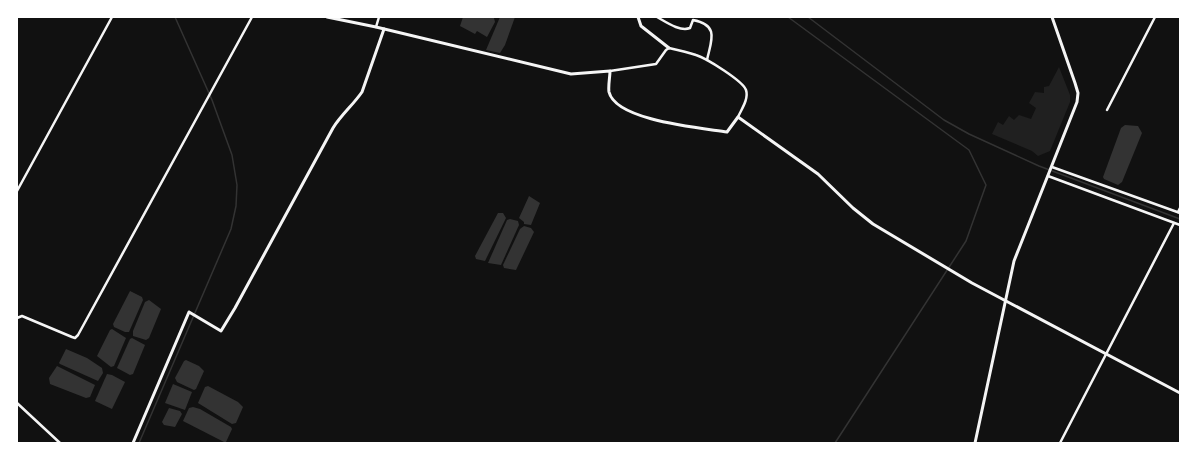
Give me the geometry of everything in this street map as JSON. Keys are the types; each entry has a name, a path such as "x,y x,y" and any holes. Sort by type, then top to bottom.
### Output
{"street":[{"path":"17,191 112,17"},
{"path":"17,318 22,316 75,338 252,17"},
{"path":"327,17 376,27 571,74 610,71 656,64 669,48"},
{"path":"376,27 380,17"},
{"path":"610,71 609,92 613,99 623,109 655,120 727,132 738,117 746,98 746,90 742,84 707,60 697,55 669,48 641,26 638,17"},
{"path":"657,17 685,29 690,28 693,20 710,28 712,31 712,37 707,60"},
{"path":"975,443 1014,261 1077,102 1078,93 1052,17"},
{"path":"1108,110 1155,17"},
{"path":"133,443 189,312 221,331 333,128 339,118 357,100 362,92 384,29"},
{"path":"738,117 818,174 853,208 873,224 1005,300 1180,393"},
{"path":"1052,168 1179,212 1180,208"},
{"path":"1049,175 1180,225"},
{"path":"1060,443 1105,353 1174,223"},
{"path":"17,402 37,420 45,431 60,443"}],"shaded area":[{"path":"463,17 490,17 494,18 495,22 487,37 477,31 475,34 460,26"},
{"path":"500,17 515,17 505,45 500,53 486,50"},
{"path":"1059,67 1070,95 1070,102 1050,151 1038,156 1032,151 992,134 998,122 1003,125 1009,116 1014,120 1019,115 1031,119 1036,108 1029,103 1035,92 1044,93 1044,87 1049,86"},
{"path":"1125,125 1138,126 1142,133 1122,182 1118,185 1104,179 1103,177 1121,128"},
{"path":"529,196 540,203 531,225 524,224 524,222 519,218"},
{"path":"498,213 503,213 506,218 485,261 476,259 475,256"},
{"path":"510,219 518,221 519,225 501,265 488,263 507,220"},
{"path":"524,226 531,228 534,232 516,270 504,268 503,265 520,229"},
{"path":"130,291 142,297 143,300 129,332 125,332 114,327 113,324"},
{"path":"149,300 161,309 149,338 146,340 133,336 133,331 145,302"},
{"path":"112,329 126,338 114,366 111,367 97,356 110,330"},
{"path":"132,338 145,345 133,374 130,375 117,368 130,339"},
{"path":"66,349 87,358 102,368 103,373 98,381 59,363"},
{"path":"186,360 199,366 204,371 196,389 194,390 177,382 175,378"},
{"path":"57,366 95,385 90,397 86,398 50,384 49,378"},
{"path":"107,374 125,382 112,409 95,401"},
{"path":"173,384 192,392 185,410 165,403"},
{"path":"208,386 238,402 243,407 236,423 232,424 198,403 205,387"},
{"path":"193,407 200,409 231,427 232,429 226,442 183,421 189,408"},
{"path":"169,408 180,411 182,414 175,427 164,425 162,422"}],"waterway":[{"path":"139,443 231,229 236,206 237,185 232,155 212,100 175,17"},
{"path":"788,17 969,150 986,185 966,241 835,443"},
{"path":"808,17 944,120 969,134 1039,166 1180,219"}]}
